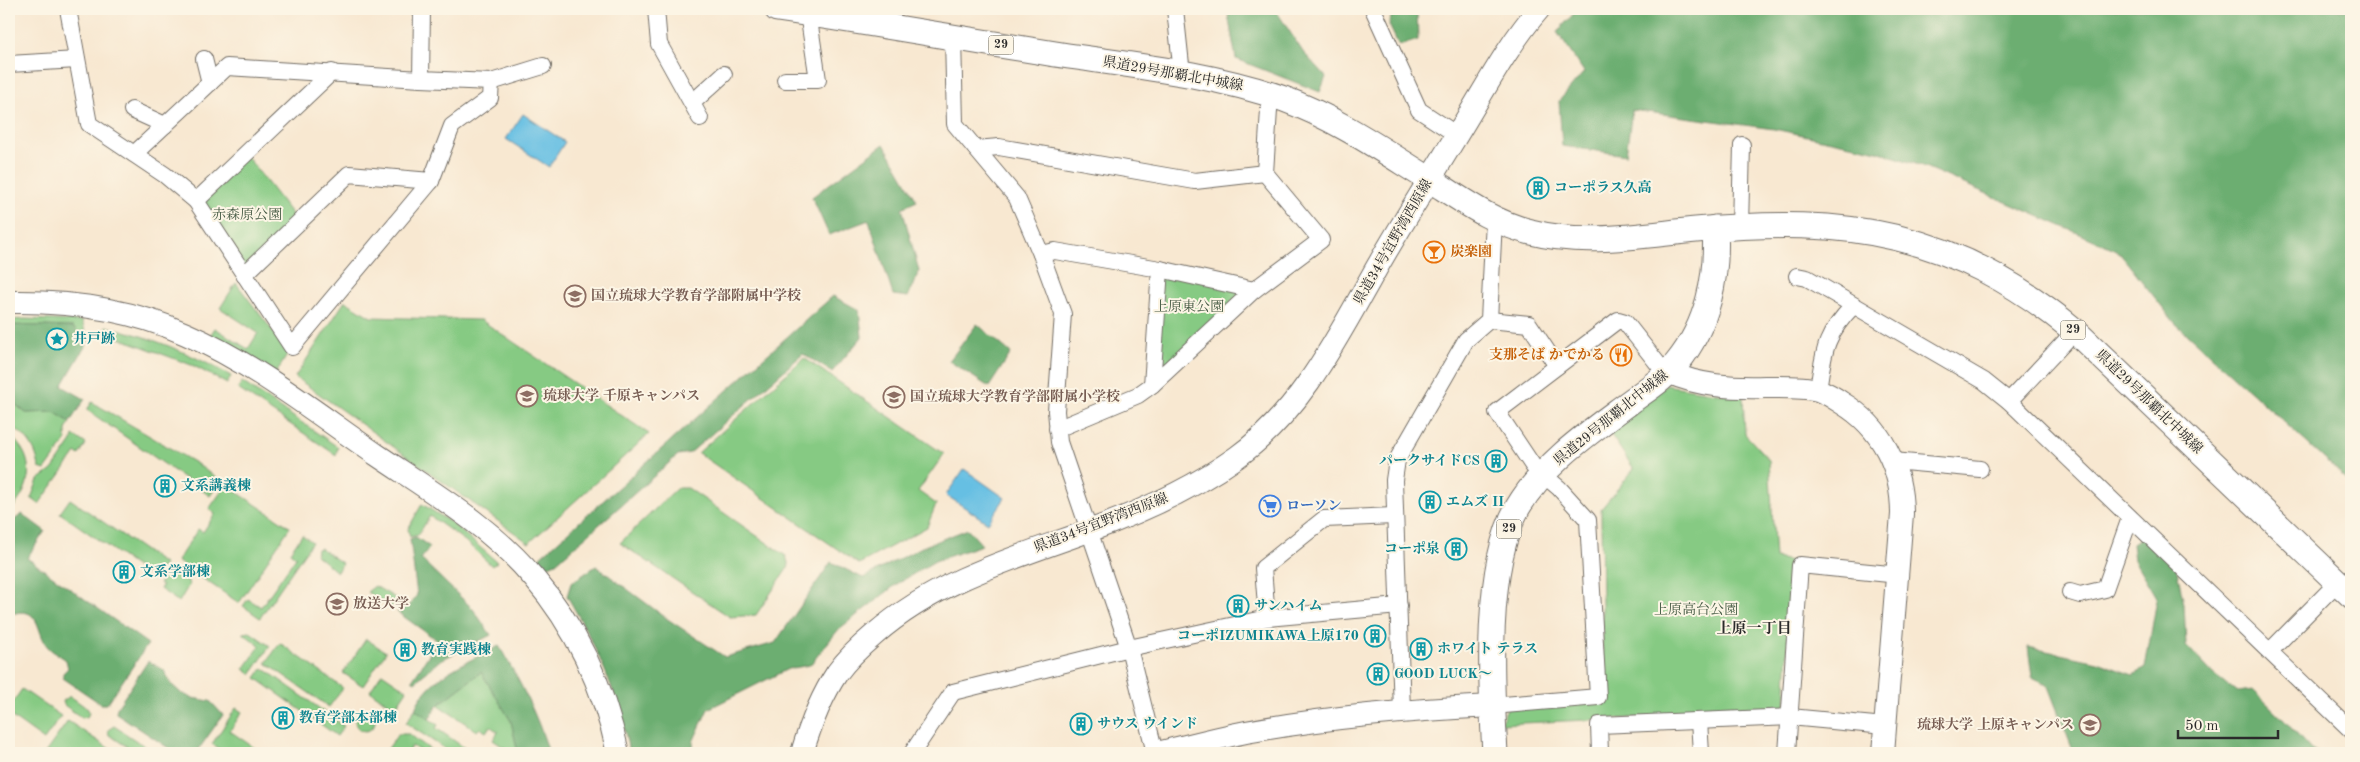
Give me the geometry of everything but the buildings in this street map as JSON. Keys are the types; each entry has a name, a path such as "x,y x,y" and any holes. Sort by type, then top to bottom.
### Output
{"main road":[{"name":"県道29号那覇北中城線","path":"777,9 1225,81 1270,94 1339,124 1494,220 1535,233 1573,238 1715,228 1809,225 1843,227 1901,237 1947,253 2006,282 2044,305 2075,331 2344,588"},
{"name":"県道29号那覇北中城線","path":"1495,753 1492,706 1495,604 1499,559 1517,509 1542,475 1577,442 1668,372 1684,353 1707,308 1716,264 1715,228"}],"street":[{"path":"68,9 89,124 165,175 196,201 292,347 431,180 452,126 490,98 491,82"},
{"path":"421,78 422,9"},
{"path":"656,9 659,44 700,118"},
{"path":"1176,9 1182,74"},
{"path":"1373,9 1419,110 1457,135"},
{"name":"県道34号宜野湾西原線","path":"802,753 820,705 838,672 864,644 896,615 968,575 1003,560 1088,532 1147,508 1208,476 1239,455 1277,421 1298,397 1319,367 1502,60 1539,9"},
{"path":"785,80 818,80 808,13"},
{"path":"953,37 955,124 1016,198 1042,254 1064,314 1057,429 1059,442 1129,648 1156,753 1244,733 1402,711 1598,697 1588,520 1559,488 1534,466 1496,412 1618,320 1625,322 1658,364 1682,379 1730,387 1818,390 1853,410 1865,420 1883,441 1893,461 1902,497 1899,575 1883,753"},
{"path":"204,59 210,83"},
{"path":"9,64 77,60"},
{"path":"134,154 227,67 491,82 543,66"},
{"path":"196,201 332,72"},
{"path":"692,103 724,74"},
{"path":"1057,429 1138,395 1152,385 1254,290 1321,240 1265,173 1270,94"},
{"path":"132,110 165,125"},
{"path":"1740,227 1742,145"},
{"path":"976,149 1000,147 1195,181 1265,173"},
{"path":"244,275 349,174 431,180"},
{"path":"1402,711 1394,516 1394,480 1397,460 1466,340 1489,320 1494,220"},
{"path":"1042,254 1055,251 1160,269 1254,290"},
{"path":"1152,385 1160,269"},
{"path":"1797,276 1807,278 1984,380 2351,730"},
{"path":"9,302 68,303 110,310 161,324 198,339 286,392 467,516 504,547 526,570 563,618 580,645 594,673 618,753"},
{"path":"1818,390 1824,347 1838,321 1853,306"},
{"path":"1489,320 1529,324 1557,366"},
{"path":"2009,402 2075,331"},
{"path":"1893,461 1980,470"},
{"path":"1267,618 1263,568 1324,519 1394,516"},
{"path":"2070,592 2080,595 2104,589 2130,518"},
{"path":"1787,753 1800,564 1899,575"},
{"path":"2270,651 2344,588"},
{"path":"912,753 954,692 1129,648 1267,618 1398,606"},
{"path":"1600,753 1599,725 1790,717 1885,726"},
{"path":"1699,721 1701,753"}],"green space":[{"path":"1227,9 1275,9 1303,52 1326,77 1320,92 1236,59"},
{"path":"1393,9 1417,9 1418,40 1399,46 1389,25"},
{"path":"1578,9 2351,9 2351,483 2175,323 2117,250 1925,167 1874,150 1774,129 1632,110 1626,155 1562,146 1559,101 1584,72 1557,32"},
{"path":"884,144 917,201 902,208 919,271 908,297 893,295 869,220 829,235 812,197"},
{"name":"赤森原公園","path":"245,154 298,222 244,275 196,201"},
{"name":"上原東公園","path":"1160,269 1254,290 1152,385"},
{"path":"236,283 289,352 275,375 209,337 215,328 248,349 258,333 220,308"},
{"path":"833,296 859,310 862,337 832,372 803,354 690,453 678,455 556,563 546,567 539,558"},
{"path":"345,301 371,317 481,320 649,434 529,543 295,377"},
{"path":"9,320 82,321 88,341 86,345 73,327 9,325"},
{"path":"977,324 1011,353 989,387 949,361"},
{"path":"9,325 73,327 86,345 62,386 85,399 70,422 54,412 26,413 9,399"},
{"path":"106,326 139,335 170,347 231,376 227,384 194,366 106,333"},
{"path":"804,358 944,454 918,491 936,504 927,527 859,564 698,453"},
{"path":"242,382 338,447 336,455 238,389"},
{"name":"上原高台公園","path":"1665,385 1743,397 1745,434 1769,460 1775,558 1792,561 1785,711 1500,724 1509,704 1603,700 1601,509 1634,469 1607,429"},
{"path":"9,399 26,413 54,412 70,422 66,430 66,441 45,470 39,468 36,455 30,443 21,433 9,425"},
{"path":"92,402 197,464 220,481 210,496 87,410"},
{"path":"9,435 24,453 28,463 28,473 23,493 9,512"},
{"path":"73,435 86,444 79,455 76,453 39,504 31,498 38,480 52,470 72,441"},
{"path":"226,485 290,527 239,603 177,561 198,529 203,532 215,514 209,509"},
{"path":"677,488 688,488 786,556 789,566 756,615 730,617 620,543"},
{"path":"70,499 164,564 154,579 60,513"},
{"path":"422,504 452,523 497,562 492,566 465,541 430,516 418,535 410,537 408,529"},
{"path":"22,514 45,531 27,558 148,644 107,704 101,704 63,678 63,673 68,668 66,660 47,646 32,616 19,612 9,615 9,524"},
{"path":"968,529 982,545 935,561 897,584 839,629 810,665 788,669 708,709 693,742 694,753 629,753 620,711 606,672 567,596 571,583 596,566 669,620 725,657 775,643 831,562 863,578 922,547"},
{"path":"302,535 312,542 260,618 243,606 248,599 261,607 296,557 290,552"},
{"path":"416,537 430,547 421,559 473,609 491,635 439,661 415,682 412,680 438,641 397,612 403,603 409,606 417,595 410,539"},
{"path":"2141,537 2176,566 2184,604 2186,645 2213,674 2237,692 2253,690 2311,750 2317,753 2074,753 2047,684 2032,677 2028,647 2097,662 2133,675 2145,668 2157,599 2134,560 2132,544"},
{"path":"320,548 342,563 337,572 316,555 317,549"},
{"path":"170,569 188,581 189,585 179,602 160,589 162,586 159,584"},
{"path":"375,586 397,599 391,608 367,592"},
{"path":"250,632 270,646 251,674 244,669 260,646 243,633"},
{"path":"366,639 386,652 363,686 343,673"},
{"path":"280,643 343,688 329,707 266,663"},
{"path":"499,646 527,698 549,753 518,753 511,721 481,672 438,705 429,719 415,709 421,697 439,678"},
{"path":"148,661 164,670 171,684 181,693 192,698 210,701 223,715 196,753 176,753 116,713 117,708"},
{"path":"263,668 344,726 337,736 256,678"},
{"path":"481,672 511,721 518,753 512,753 493,740 498,732 490,726 486,732 480,728 477,731 438,705"},
{"path":"382,673 407,690 395,708 370,691"},
{"path":"22,689 61,716 44,740 9,715 9,708"},
{"path":"70,696 88,709 87,717 82,718 64,705 63,701"},
{"path":"236,708 242,712 230,731 262,753 225,753 212,744"},
{"path":"415,709 438,725 436,728 472,753 451,753 406,723"},
{"path":"365,711 372,714 375,721 372,728 365,731 358,728 355,721 358,714"},
{"path":"68,721 116,753 45,753"},
{"path":"114,726 155,753 137,753 109,735 108,730"},
{"path":"398,734 409,734 435,753 423,753 412,746 407,753 385,753"}],"water":[{"path":"523,114 565,142 549,167 506,139"},
{"path":"964,469 1005,498 988,523 946,495"}],"place":[{"name":"コーポラス久高","path":"1538,188"},
{"name":"炭楽園","path":"1434,252"},
{"name":"国立琉球大学教育学部附属中学校","path":"575,296"},
{"name":"井戸跡","path":"57,339"},
{"name":"支那そば かでかる","path":"1621,355"},
{"name":"琉球大学 千原キャンパス","path":"527,396"},
{"name":"国立琉球大学教育学部附属小学校","path":"894,397"},
{"name":"パークサイドCS","path":"1496,461"},
{"name":"文系講義棟","path":"165,486"},
{"name":"エムズ II","path":"1430,502"},
{"name":"ローソン","path":"1270,506"},
{"name":"コーポ泉","path":"1456,549"},
{"name":"文系学部棟","path":"124,572"},
{"name":"放送大学","path":"337,604"},
{"name":"サンハイム","path":"1238,606"},
{"name":"コーポIZUMIKAWA上原170","path":"1375,636"},
{"name":"ホワイト テラス","path":"1421,649"},
{"name":"教育実践棟","path":"405,650"},
{"name":"GOOD LUCK～","path":"1378,674"},
{"name":"教育学部本部棟","path":"283,718"},
{"name":"サウス ウインド","path":"1081,724"},
{"name":"琉球大学 上原キャンパス","path":"2090,725"}],"district":[{"name":"上原一丁目","path":"1754,629"}]}
